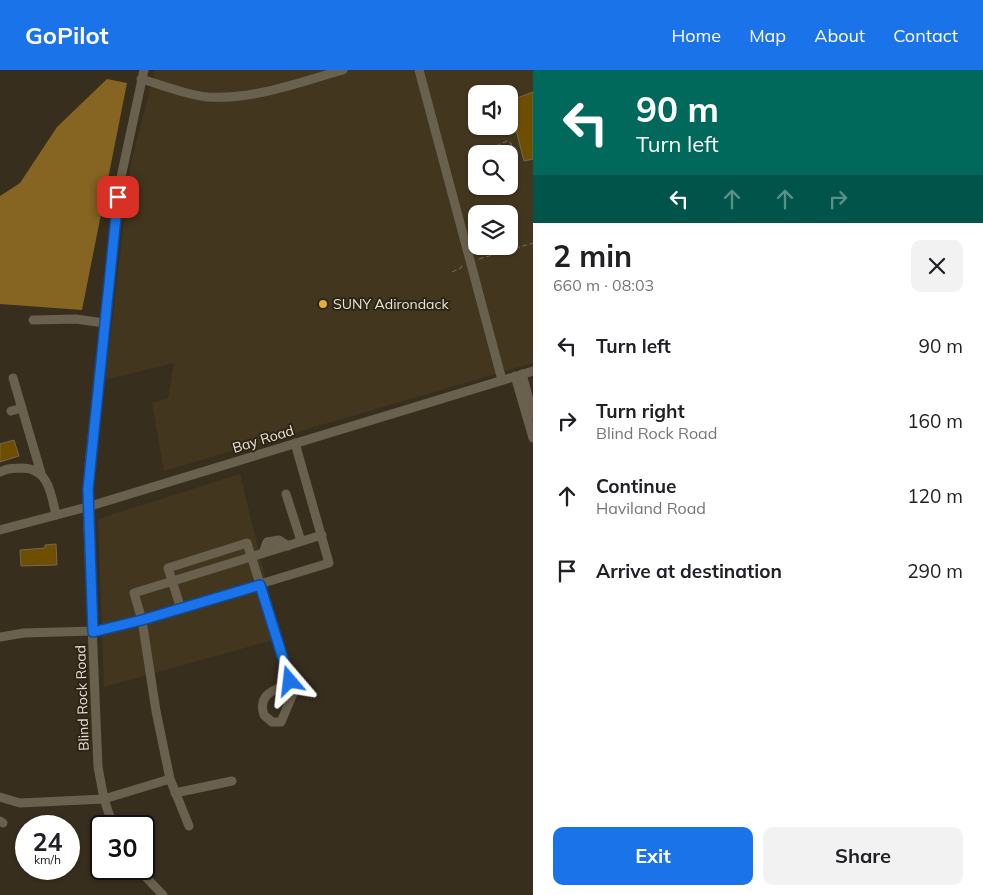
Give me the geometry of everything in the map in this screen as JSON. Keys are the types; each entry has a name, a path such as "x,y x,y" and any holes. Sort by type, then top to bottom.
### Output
{"street":[{"path":"143,74 206,97 233,97 263,92 343,70"},
{"path":"419,70 502,380"},
{"name":"Blind Rock Road","path":"109,815 104,799 98,767 87,507 89,465 120,182 143,74"},
{"path":"33,320 76,319 104,323"},
{"name":"Bay Road","path":"0,530 87,507 533,371"},
{"path":"519,375 533,415"},
{"path":"519,375 533,438"},
{"path":"13,378 41,474 48,484 56,515"},
{"path":"11,411 22,408"},
{"path":"0,637 24,633 93,632 142,620 329,563 295,443"},
{"path":"0,472 18,468 31,468 41,474"},
{"path":"286,494 301,541"},
{"path":"189,826 170,780 156,711 142,620 134,593 263,553 267,542 279,540 288,546 322,535"},
{"path":"181,608 168,568 248,543 294,691 281,722 272,722 266,718 262,710 264,699 273,689 291,684"},
{"path":"1,801 20,803 104,799 170,780"},
{"path":"175,793 232,781"},
{"path":"149,880 163,895"}],"path":[{"path":"498,145 507,141 511,145"},
{"path":"474,261 533,243"},
{"path":"452,272 461,268 464,263"}],"shaded area":[{"name":"SUNY Adirondack","path":"155,70 533,70 533,363 164,471 152,403 168,398 174,363 105,380 131,163"},
{"path":"107,79 127,83 82,310 0,304 0,196 20,183 57,127"},
{"path":"240,474 280,638 104,687 98,519"}],"building":[{"path":"533,92 533,159 524,161 517,135 518,98"},
{"path":"14,440 19,456 0,462 0,444"},
{"path":"56,544 57,565 21,566 20,550 45,548 45,545"}],"place":[{"name":"SUNY Adirondack","path":"323,304"}],"route":[{"path":"118,197 89,465 87,507 93,632 142,620 260,585 290,681"}]}
